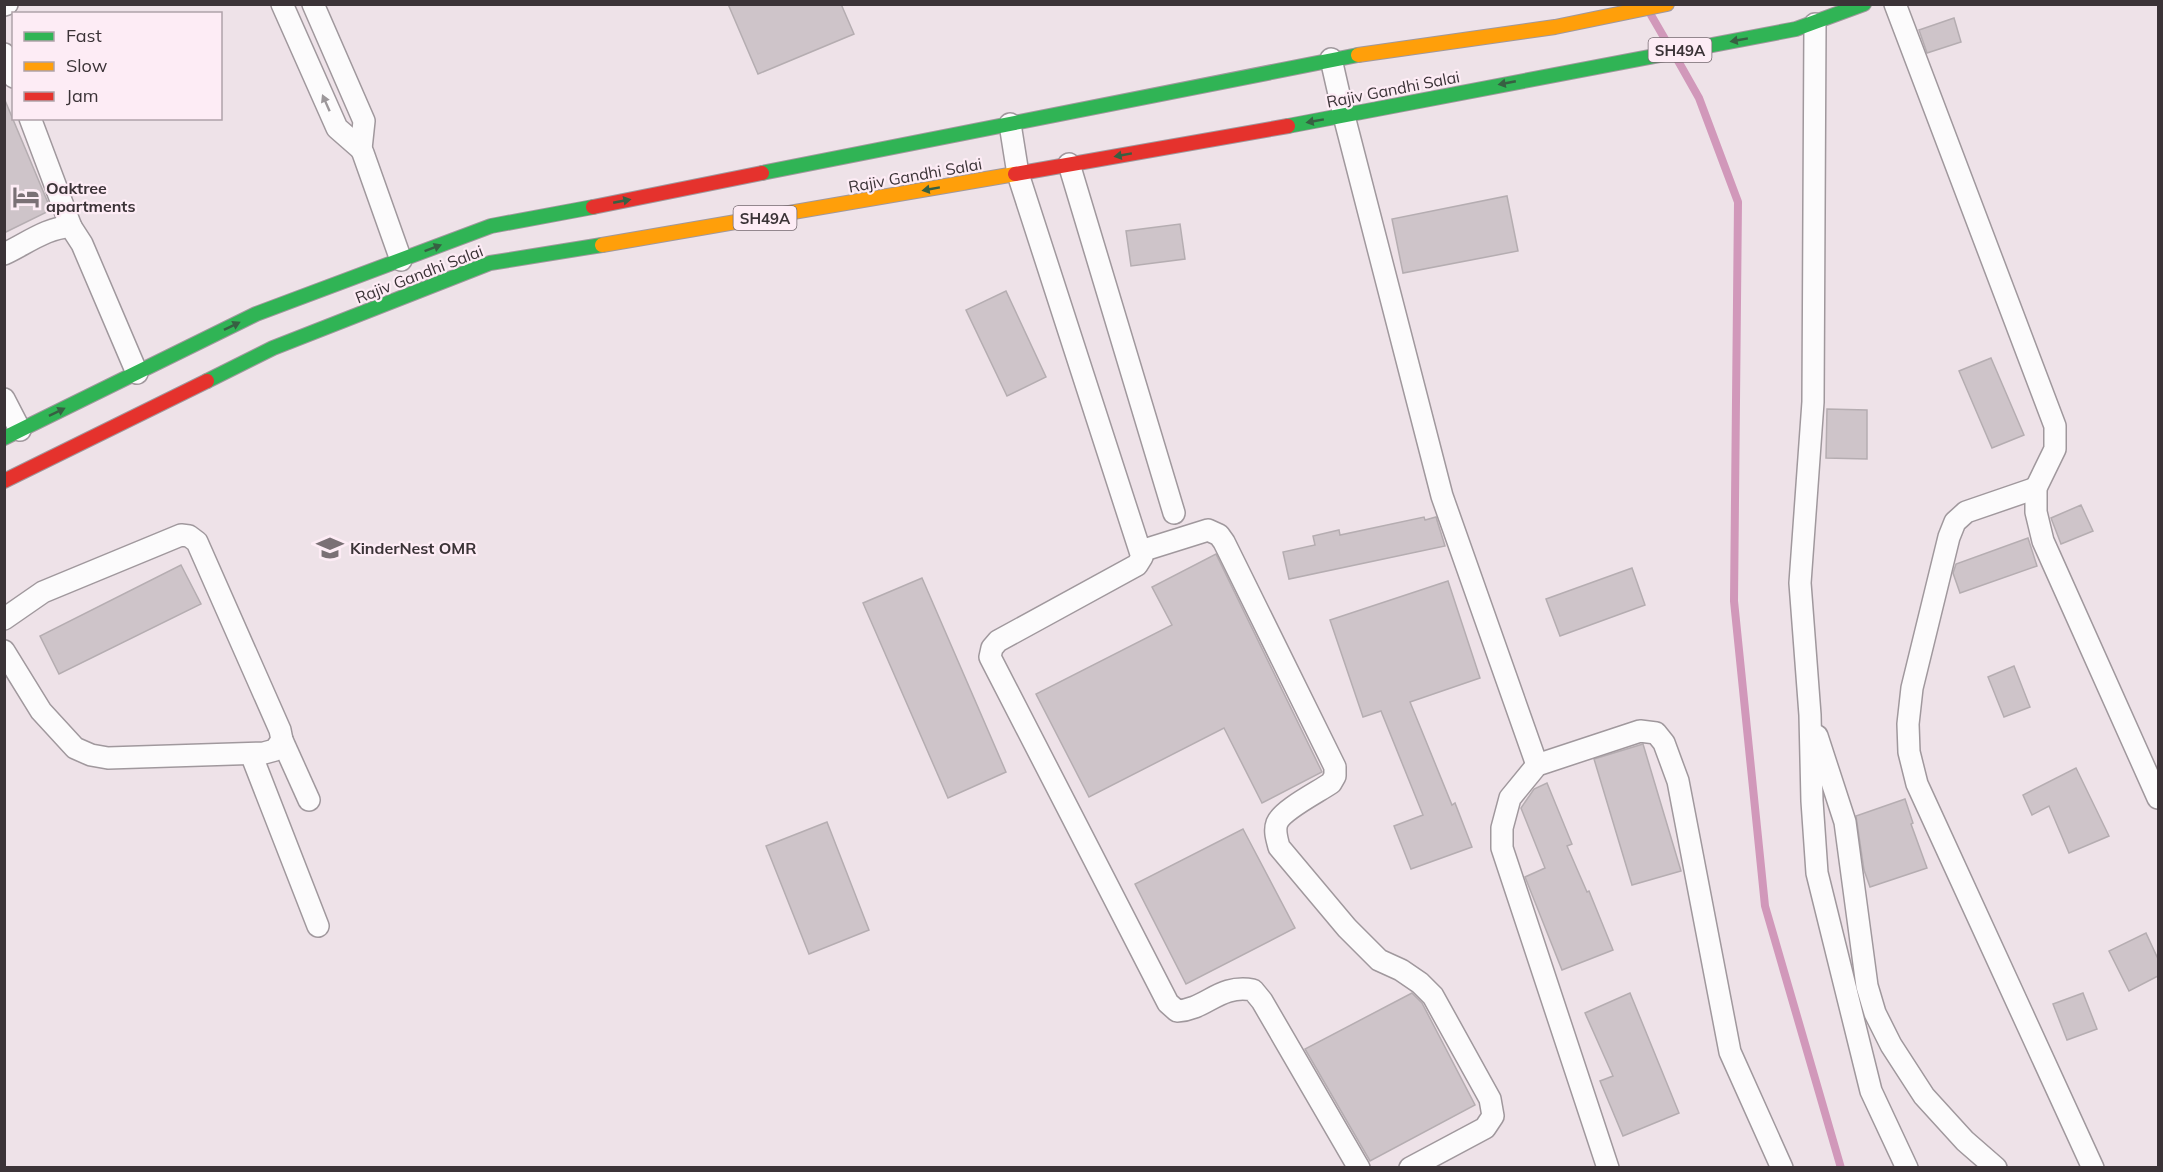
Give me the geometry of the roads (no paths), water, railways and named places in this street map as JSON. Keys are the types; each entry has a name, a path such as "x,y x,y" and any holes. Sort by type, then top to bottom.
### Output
{"main road":[{"name":"Rajiv Gandhi Salai","path":"12,434 256,314 491,226 1331,59 1555,27 1667,4"},
{"name":"Rajiv Gandhi Salai","path":"4,481 273,348 490,262 672,234 1344,116 1806,26 1864,4"}],"street":[{"path":"282,4 338,128 361,149"},
{"path":"314,4 363,122 361,149 401,260"},
{"path":"1895,4 2055,426 2055,449 2036,488 2036,513 2043,541 2158,798"},
{"path":"1806,26 1813,402 1800,583 1810,716 1817,873 1871,1091 1907,1167"},
{"path":"4,54 12,72"},
{"path":"1331,59 1442,496 1537,765"},
{"path":"31,120 71,227 82,244 137,373"},
{"path":"1011,124 1018,174 1141,551 1141,561 998,641 992,648 990,657 1168,1003 1177,1011 1188,1010 1228,990 1240,987 1253,990 1262,1000 1359,1167"},
{"path":"1069,164 1174,513"},
{"path":"4,254 51,231 71,227"},
{"path":"4,399 12,434"},
{"path":"2036,488 1966,512 1955,522 1949,537 1912,688 1908,724 1909,752 1917,784 2093,1167"},
{"path":"1141,551 1208,530 1219,535 1224,542 1335,766 1335,776 1331,783 1286,812 1277,821 1275,833 1279,847 1347,928 1379,960 1401,970 1420,983 1433,996 1490,1099 1493,1116 1485,1128 1410,1167"},
{"path":"4,619 43,592 180,535 189,536 197,542 309,800"},
{"path":"4,651 41,711 75,748 91,755 108,758 264,753 275,750 282,740"},
{"path":"1810,716 1845,822 1867,986 1875,1013 1891,1045 1924,1096 1965,1141 1996,1167"},
{"path":"1608,1167 1502,848 1502,828 1510,798 1537,765 1640,730 1656,733 1664,743 1678,781 1730,1052 1782,1167"},
{"path":"251,754 318,926"}],"waterway":[{"path":"1651,15 1669,46"},
{"path":"1677,59 1699,98 1738,202 1734,601 1765,906 1841,1168"}],"place":[{"name":"Oaktree apartments","path":"26,197"},
{"name":"KinderNest OMR","path":"330,548"}]}
